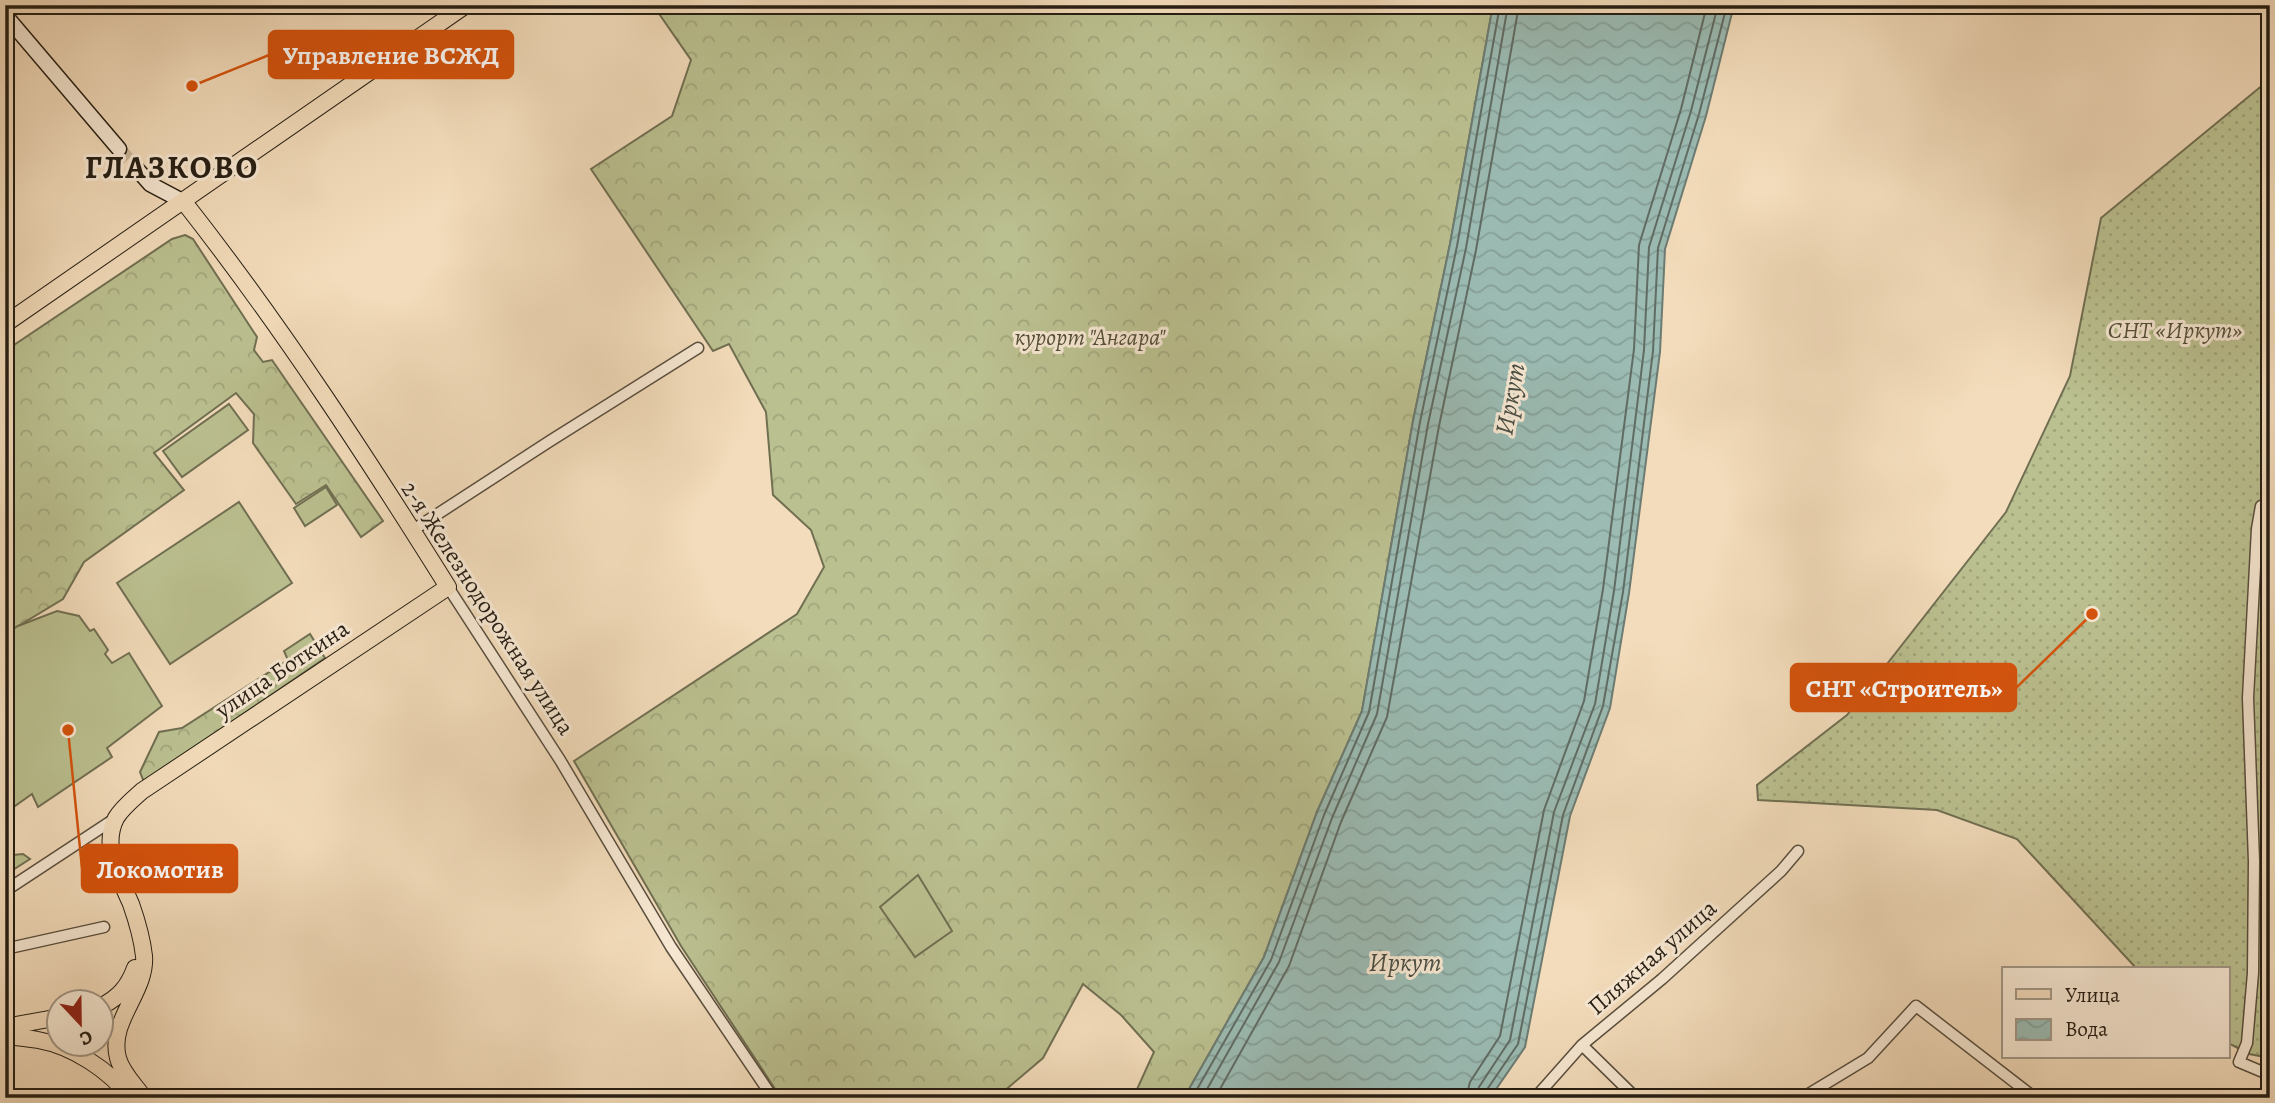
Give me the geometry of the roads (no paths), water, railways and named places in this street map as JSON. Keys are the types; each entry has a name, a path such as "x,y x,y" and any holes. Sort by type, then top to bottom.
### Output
{"main road":[{"path":"5,324 466,5"},
{"path":"5,15 120,149"},
{"name":"2-я Железнодорожная улица","path":"136,168 150,184 184,202 232,262 449,587"},
{"name":"улица Боткина","path":"116,818 142,791 449,587"},
{"path":"116,818 111,835 114,867 139,927 144,958 143,971 134,997 121,1023 118,1057 123,1069 144,1098"},
{"path":"116,998 126,987 138,960 142,942"},
{"path":"5,1027 46,1020"},
{"path":"5,1036 40,1040 70,1051 96,1066 130,1098"}],"street":[{"path":"413,530 698,348"},
{"path":"2261,506 2257,529 2248,698 2254,862 2253,973 2247,1043 2239,1062 2270,1075"},
{"name":"2-я Железнодорожная улица","path":"449,587 560,760 671,947 773,1098"},
{"path":"5,891 116,818"},
{"name":"Пляжная улица","path":"1535,1098 1582,1045 1662,979 1781,872 1798,851"},
{"path":"5,949 104,927"},
{"path":"1802,1098 1868,1058 1916,1006 2035,1098"},
{"path":"1582,1045 1636,1098"}],"water":[{"name":"Иркут","path":"1493,5 1734,5 1706,116 1665,249 1660,352 1629,593 1610,708 1570,816 1525,1047 1490,1098 1184,1098 1264,957 1317,812 1362,711 1413,421 1450,244"}],"tunnel":[{"path":"119,149 136,168"}],"place":[{"name":"Управление ВСЖД","path":"192,86"},
{"name":"СНТ «Строитель»","path":"2092,614"},
{"name":"Локомотив","path":"68,730"}],"district":[{"name":"ГЛАЗКОВО","path":"172,167"}],"park label":[{"name":"СНТ «Иркут»","path":"2175,330"},
{"name":"курорт \"Ангара\"","path":"1090,337"}]}
